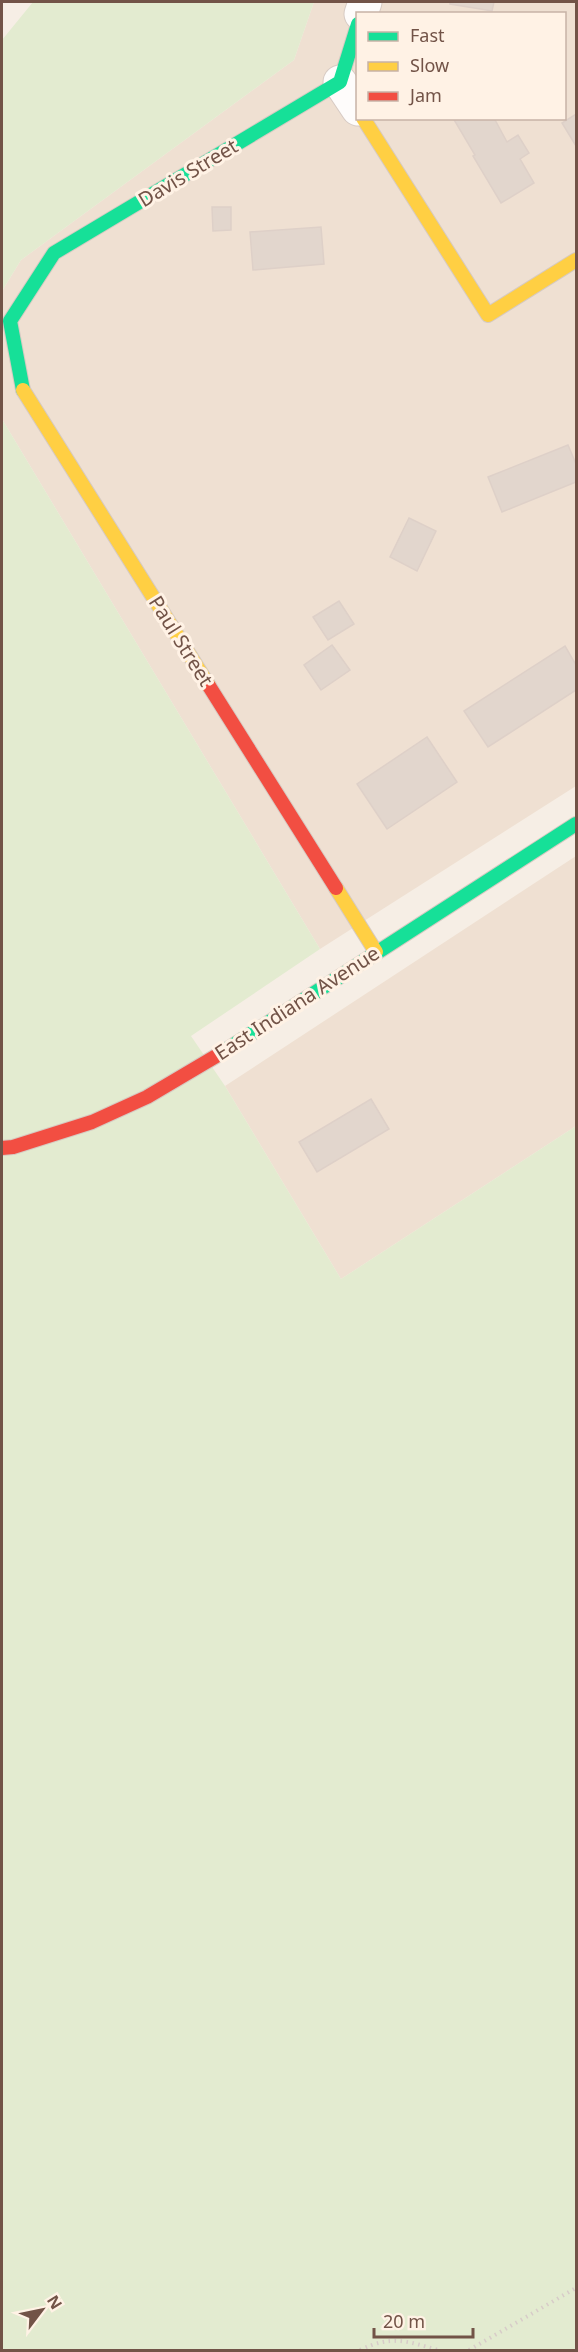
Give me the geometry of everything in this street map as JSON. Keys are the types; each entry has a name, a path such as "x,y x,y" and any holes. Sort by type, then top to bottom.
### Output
{"street":[{"path":"356,27 340,82 356,108"},
{"name":"Davis Street","path":"10,321 54,253 340,82"},
{"path":"364,120 489,315 576,260"},
{"name":"Paul Street","path":"10,321 23,390 376,952"},
{"name":"East Indiana Avenue","path":"2,1148 13,1147 92,1122 147,1097 198,1068 576,824"}],"path":[{"path":"469,2350 576,2288"},
{"path":"360,2350 389,2342 410,2341 438,2350"}],"shaded area":[{"path":"314,2 576,2 576,786 320,949 2,419 2,291 21,260 294,60"},
{"path":"576,856 576,1126 341,1279 225,1086"}],"green space":[{"path":"33,2 314,2 294,60 21,260 2,291 2,40"},
{"path":"2,419 320,949 191,1036 225,1086 341,1279 576,1126 576,2350 2,2350"}],"building":[{"path":"450,2 494,2 492,11 450,4"},
{"path":"576,114 576,146 562,123"},
{"path":"454,120 495,120 507,142 518,135 529,153 520,159 534,183 501,203 473,156 475,155"},
{"path":"212,207 231,207 231,230 213,231"},
{"path":"321,227 324,264 253,270 250,232"},
{"path":"568,445 576,464 576,482 502,512 488,477"},
{"path":"409,518 436,531 417,571 390,557"},
{"path":"339,601 354,624 328,640 313,617"},
{"path":"332,645 350,670 321,690 304,665"},
{"path":"565,646 576,665 576,690 488,747 464,711"},
{"path":"427,737 457,782 387,829 357,784"},
{"path":"371,1099 389,1129 317,1172 299,1142"}],"traffic: fast":[{"path":"23,390 10,321 54,253 340,82 356,30"},
{"path":"223,1052 576,824"}],"traffic: slow":[{"path":"364,120 488,315 576,260"},
{"path":"23,390 209,686"},
{"path":"336,888 376,952"}],"traffic: jam":[{"path":"209,686 336,888"},
{"path":"2,1148 13,1147 92,1122 147,1097 223,1052"}]}
